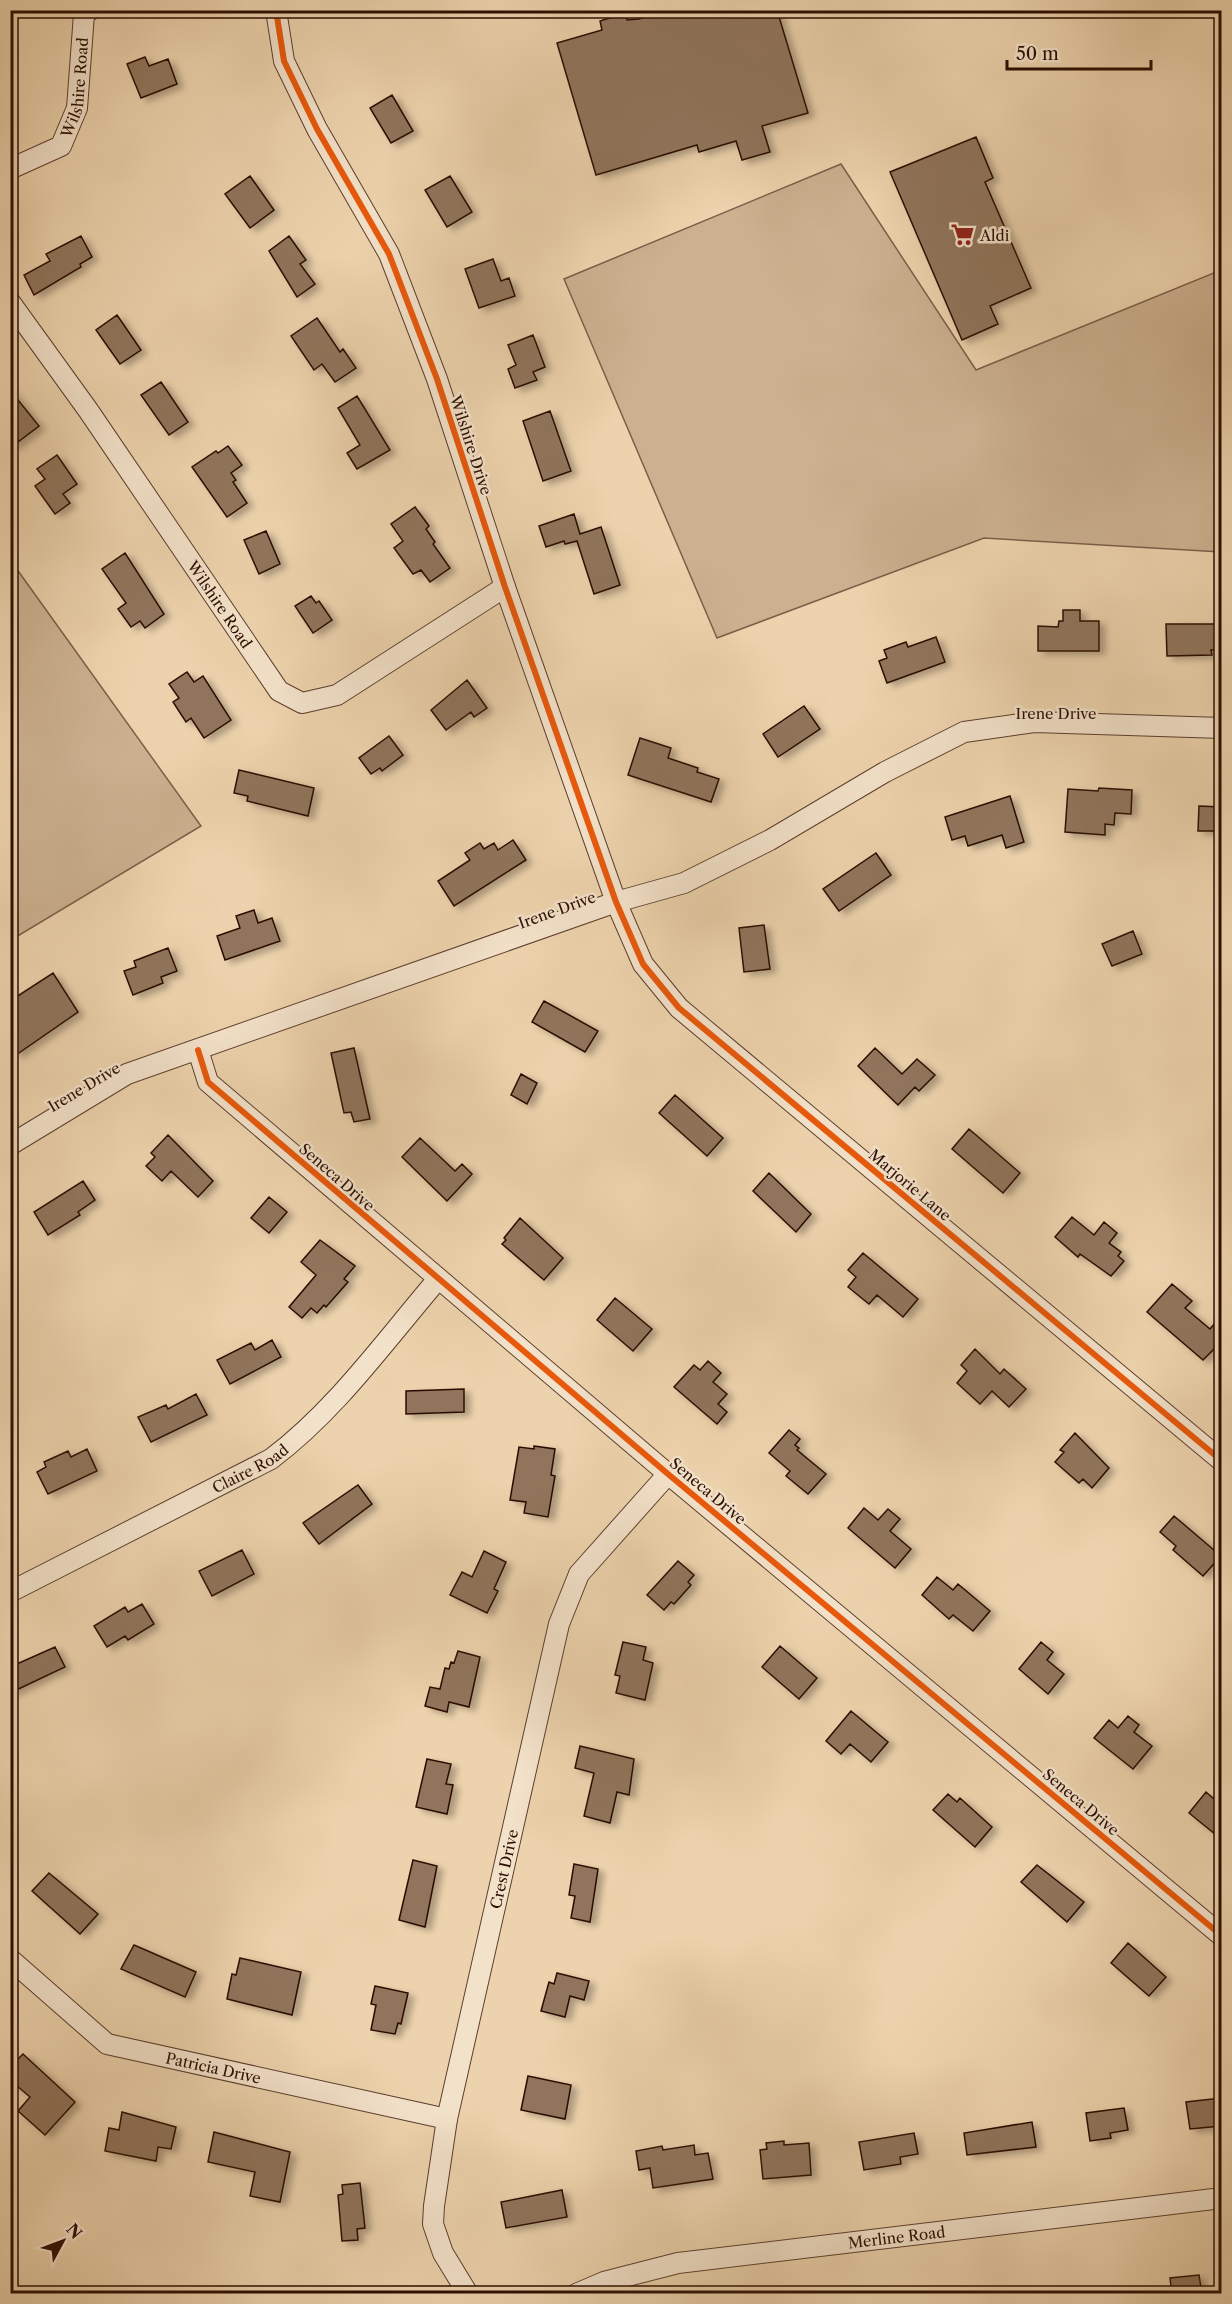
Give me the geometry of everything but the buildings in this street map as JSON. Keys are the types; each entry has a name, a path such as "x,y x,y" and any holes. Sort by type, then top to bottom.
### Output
{"street":[{"name":"Wilshire Road","path":"10,169 61,146 77,108 84,14 90,10"},
{"name":"Wilshire Drive","path":"276,10 284,61 317,129 388,254 437,379 505,587 616,902"},
{"name":"Wilshire Road","path":"10,302 88,410 279,692 302,703 337,695 505,587"},
{"name":"Irene Drive","path":"10,1146 127,1074 616,902 684,883 770,840 885,772 964,732 1034,722 1221,728"},
{"name":"Marjorie Lane","path":"616,902 643,964 679,1008 1221,1461"},
{"name":"Seneca Drive","path":"198,1050 208,1082 668,1474 1221,1936"},
{"name":"Claire Road","path":"10,1592 271,1459 304,1434 327,1410 438,1279"},
{"name":"Crest Drive","path":"468,2294 443,2253 434,2224 447,2119 558,1624 579,1574 668,1474"},
{"name":"Patricia Drive","path":"10,1959 107,2044 447,2119"},
{"name":"Merline Road","path":"576,2294 603,2282 678,2263 1221,2198"}],"shaded area":[{"path":"841,164 976,370 1221,270 1221,552 984,538 717,638 564,279"},
{"path":"11,561 201,826 10,940"}],"cycle path":[{"path":"276,10 284,61 317,129 389,254 437,379 505,587 616,902 643,964 679,1008 1222,1461"},
{"path":"198,1050 208,1082 668,1474 1222,1936"}],"place":[{"name":"Aldi","path":"962,235"}]}
